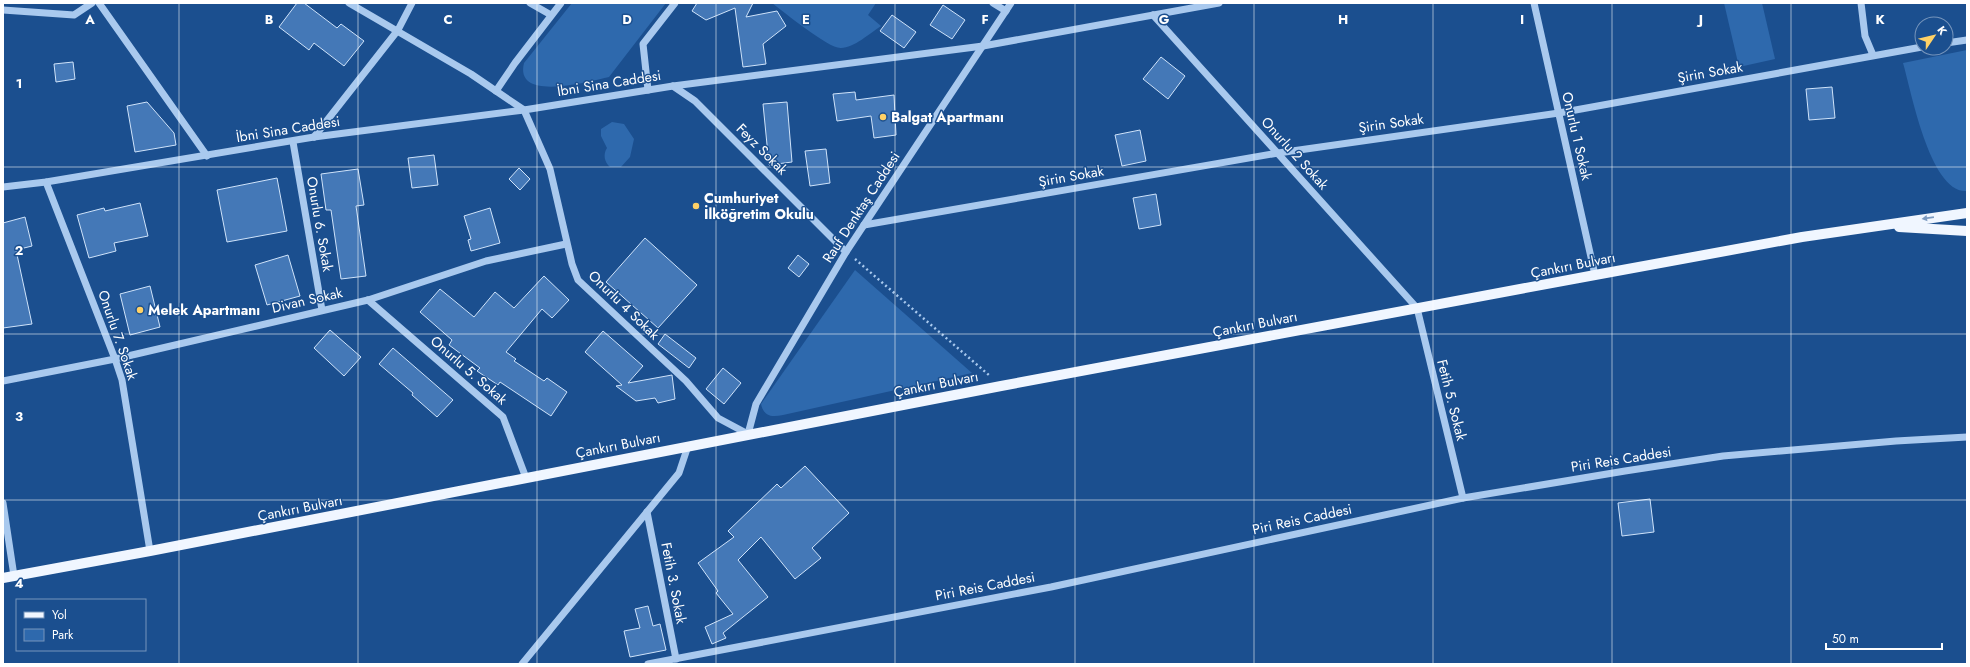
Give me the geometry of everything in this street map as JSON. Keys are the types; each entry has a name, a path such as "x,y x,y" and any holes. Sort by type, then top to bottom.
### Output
{"main road":[{"name":"Çankırı Bulvarı","path":"3,578 150,551 748,434 1417,308 1802,237 1967,213"},
{"name":"Çankırı Bulvarı","path":"1876,226 1967,231"}],"street":[{"path":"3,10 74,15 92,3"},
{"path":"99,3 207,156"},
{"path":"349,3 398,30 524,110"},
{"path":"314,138 398,30 412,3"},
{"path":"530,3 551,15"},
{"path":"496,91 561,3"},
{"path":"648,90 643,44 675,3"},
{"path":"993,3 1006,11"},
{"name":"Rauf Denktaş Caddesi","path":"748,434 756,404 846,252 1011,3"},
{"name":"İbni Sina Caddesi","path":"3,187 46,182 314,138 524,110 673,86 983,46 1219,3"},
{"name":"Onurlu 1 Sokak","path":"1534,3 1595,275"},
{"path":"1861,3 1865,36 1873,55"},
{"name":"Onurlu 2 Sokak","path":"1153,15 1417,308"},
{"path":"1954,42 1967,40"},
{"name":"Şirin Sokak","path":"864,225 1278,153 1559,112 1914,48"},
{"name":"Feyz Sokak","path":"673,86 695,101 846,252"},
{"name":"Onurlu 4 Sokak","path":"524,110 550,169 566,244 575,273 582,283 686,381 718,418 748,434"},
{"name":"Onurlu 6. Sokak","path":"293,142 322,310"},
{"name":"Onurlu 7. Sokak","path":"46,182 116,359 122,380 150,551"},
{"name":"Divan Sokak","path":"3,381 116,359 368,300 486,261 566,244"},
{"name":"Onurlu 5. Sokak","path":"368,300 503,417 526,478"},
{"name":"Fetih 5. Sokak","path":"1417,308 1463,498"},
{"name":"Piri Reis Caddesi","path":"648,664 1051,587 1463,498 1626,470 1723,456 1896,441 1967,437"},
{"path":"522,664 679,473 688,446"},
{"path":"3,503 14,576"},
{"name":"Fetih 3. Sokak","path":"647,512 676,659"}],"path":[{"path":"846,252 1001,386"}],"green space":[{"path":"572,3 666,3 609,77 571,85 541,86 530,83 524,75 524,63"},
{"path":"772,3 876,3 868,15 881,26 851,46 841,48 835,47 817,37"},
{"path":"1724,3 1762,3 1775,59 1739,67"},
{"path":"1967,50 1967,191 1954,187 1943,176 1933,159 1917,116 1903,63 1937,56 1954,56 1954,53"},
{"path":"612,122 624,124 634,139 630,157 621,167 610,167 606,163 605,158 607,148 601,136 601,129"},
{"path":"855,270 972,373 783,415 772,416 766,414 761,404"}],"building":[{"path":"297,3 304,3 337,28 341,24 364,41 344,66 314,43 309,50 279,27"},
{"path":"697,3 753,3 746,17 777,11 786,26 763,44 766,64 743,67 735,8 706,20 692,11"},
{"path":"943,5 965,20 952,39 930,25"},
{"path":"892,15 916,32 904,48 880,31"},
{"path":"1161,57 1185,76 1168,99 1143,79"},
{"path":"73,62 75,79 56,82 54,64"},
{"path":"1832,87 1835,118 1809,120 1806,89"},
{"path":"855,92 856,100 894,95 896,135 874,138 871,116 837,121 833,94"},
{"path":"147,102 174,133 176,145 135,152 127,106"},
{"path":"787,102 792,162 769,165 763,104"},
{"path":"1140,130 1146,161 1122,166 1115,135"},
{"path":"826,149 830,183 810,186 805,151"},
{"path":"434,155 438,185 412,188 408,158"},
{"path":"519,168 530,179 520,190 509,179"},
{"path":"358,169 364,205 356,206 366,276 341,279 331,210 326,210 321,174"},
{"path":"277,178 287,231 227,242 217,190"},
{"path":"1156,194 1161,225 1139,229 1133,198"},
{"path":"140,203 148,236 114,243 116,251 89,258 77,215 104,208 105,211"},
{"path":"490,208 500,243 471,251 468,240 471,239 464,216"},
{"path":"25,217 32,246 16,250 32,324 3,328 3,223"},
{"path":"645,238 697,285 658,328 606,282"},
{"path":"288,255 300,296 267,305 255,265"},
{"path":"798,255 809,264 799,277 788,268"},
{"path":"544,276 569,300 552,318 542,309 506,352 516,359 514,361 544,381 547,378 567,392 551,416 500,382 498,385 477,371 480,368 449,345 452,340 420,312 440,289 474,317 495,292 514,308"},
{"name":"Melek Apartmanı","path":"150,286 160,327 130,335 120,294"},
{"path":"330,330 361,357 344,376 314,348"},
{"path":"603,331 643,366 628,383 672,375 675,399 658,403 655,398 636,401 616,386 622,385 585,352"},
{"path":"665,334 696,358 689,368 658,344"},
{"path":"393,348 453,400 437,417 412,395 413,393 379,364"},
{"path":"723,368 741,383 724,404 706,389"},
{"path":"805,466 849,513 812,548 821,558 795,579 761,537 738,560 768,597 723,633 726,638 712,644 705,627 733,614 716,593 718,591 698,563 734,537 728,531 777,484 781,488"},
{"path":"1650,499 1654,532 1622,536 1618,503"},
{"path":"648,606 653,626 660,624 666,650 630,657 624,631 640,628 635,609"}],"place":[{"name":"Balgat Apartmanı","path":"883,117"},
{"name":"Cumhuriyet İlköğretim Okulu","path":"696,206"},
{"name":"Melek Apartmanı","path":"140,310"}]}
